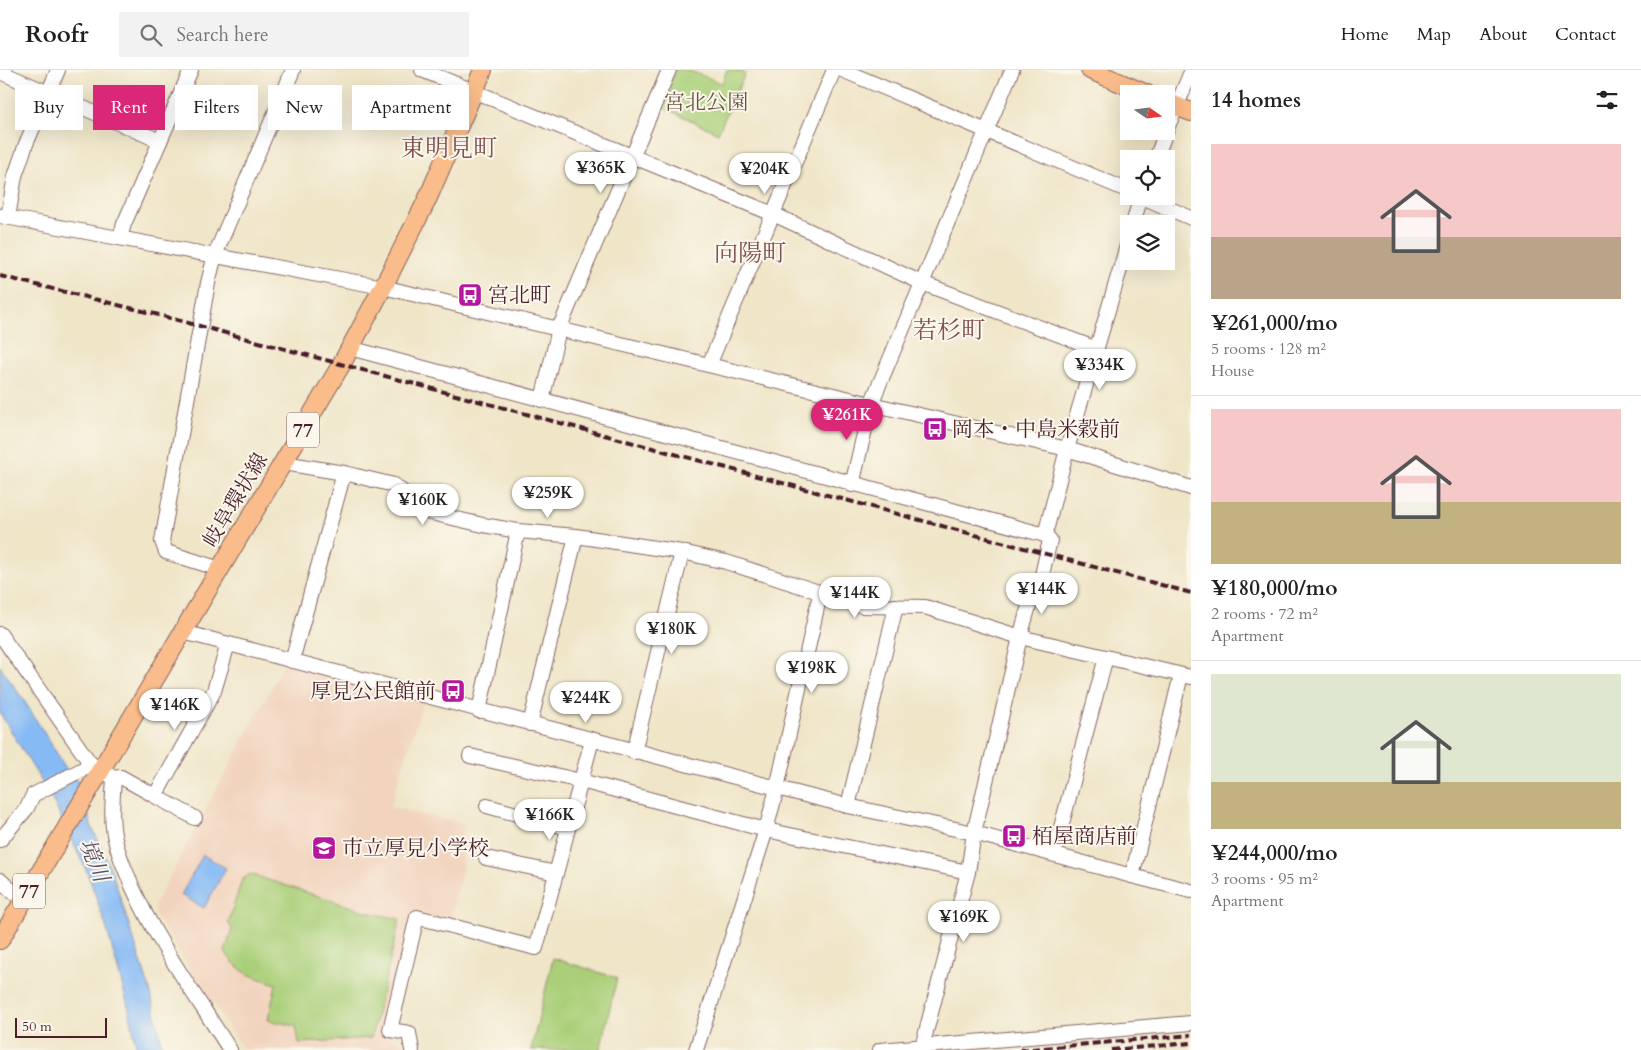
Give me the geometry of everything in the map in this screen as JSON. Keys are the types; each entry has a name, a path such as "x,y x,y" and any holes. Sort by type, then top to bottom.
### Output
{"main road":[{"name":"岐阜環状線","path":"0,940 97,771 183,632 350,348 427,200 483,70"},
{"path":"1090,70 1126,85"}],"street":[{"path":"51,85 58,70"},
{"path":"120,238 124,224 191,70"},
{"path":"220,569 166,552 162,541 208,283 215,255 293,70"},
{"path":"422,70 773,214 922,283 1097,349"},
{"path":"542,400 560,329 669,70"},
{"path":"709,365 834,70"},
{"path":"842,70 1120,187"},
{"path":"852,485 871,404 1012,70"},
{"path":"0,72 31,85"},
{"path":"1178,107 1191,72"},
{"path":"83,107 160,141"},
{"path":"32,130 4,216 383,287 1067,449 1191,488"},
{"path":"1161,205 1191,218"},
{"path":"1045,536 1067,449 1120,270"},
{"path":"350,348 1045,536 1050,540 1041,579 1035,585 1020,637 974,833 968,872 922,1047"},
{"path":"284,463 344,473 394,485 427,512 518,531 576,536 682,552 726,562 820,594 862,606 925,607 1020,637 1186,676 1132,876"},
{"path":"292,661 344,473"},
{"path":"480,711 518,531"},
{"path":"530,724 576,536"},
{"path":"634,752 682,552"},
{"path":"696,1050 766,830 820,594"},
{"path":"848,806 896,606"},
{"path":"183,632 634,752 848,806 974,833 1191,891"},
{"path":"0,634 97,771 112,820 115,840 142,909 157,936 230,1050"},
{"path":"155,796 214,691 228,644"},
{"path":"1054,854 1106,657"},
{"path":"412,1050 409,1033 390,1030 417,917 536,948 592,740"},
{"path":"470,756 581,782 766,830 968,872"},
{"path":"0,840 27,808 33,795 97,771 121,777 195,818"},
{"path":"487,806 568,828"},
{"path":"486,858 556,873"},
{"path":"0,880 23,901"},
{"path":"880,1050 1191,1023"}],"shaded area":[{"name":"市立厚見小学校","path":"284,664 424,700 390,807 464,824 462,872 449,925 416,918 386,1037 405,1044 405,1050 244,1050 155,915 154,906"}],"green space":[{"name":"宮北公園","path":"673,70 687,70 722,83 727,70 734,70 745,74 718,133 658,105"},
{"path":"250,874 367,912 400,919 371,1038 299,1043 296,1026 268,1020 276,984 248,974 236,966 225,952 232,929 228,923 242,880"},
{"path":"553,958 617,978 600,1050 531,1050"}],"water":[{"name":"境川","path":"0,666 25,702 67,770 81,785 91,825 112,872 150,990 163,1050 137,1050 130,1013 106,926 88,874 51,797 0,713"},
{"path":"203,855 226,868 204,908 181,895"}],"railway":[{"path":"0,276 155,314 1191,593"},
{"path":"1020,1050 1191,1035"},
{"path":"1111,1050 1191,1043"}],"place":[{"name":"宮北町","path":"470,295"},
{"name":"岡本・中島米穀前","path":"935,429"},
{"name":"厚見公民館前","path":"453,691"},
{"name":"栢屋商店前","path":"1014,836"},
{"name":"市立厚見小学校","path":"324,848"}],"district":[{"name":"東明見町","path":"449,148"},
{"name":"向陽町","path":"750,253"},
{"name":"若杉町","path":"949,330"}]}
